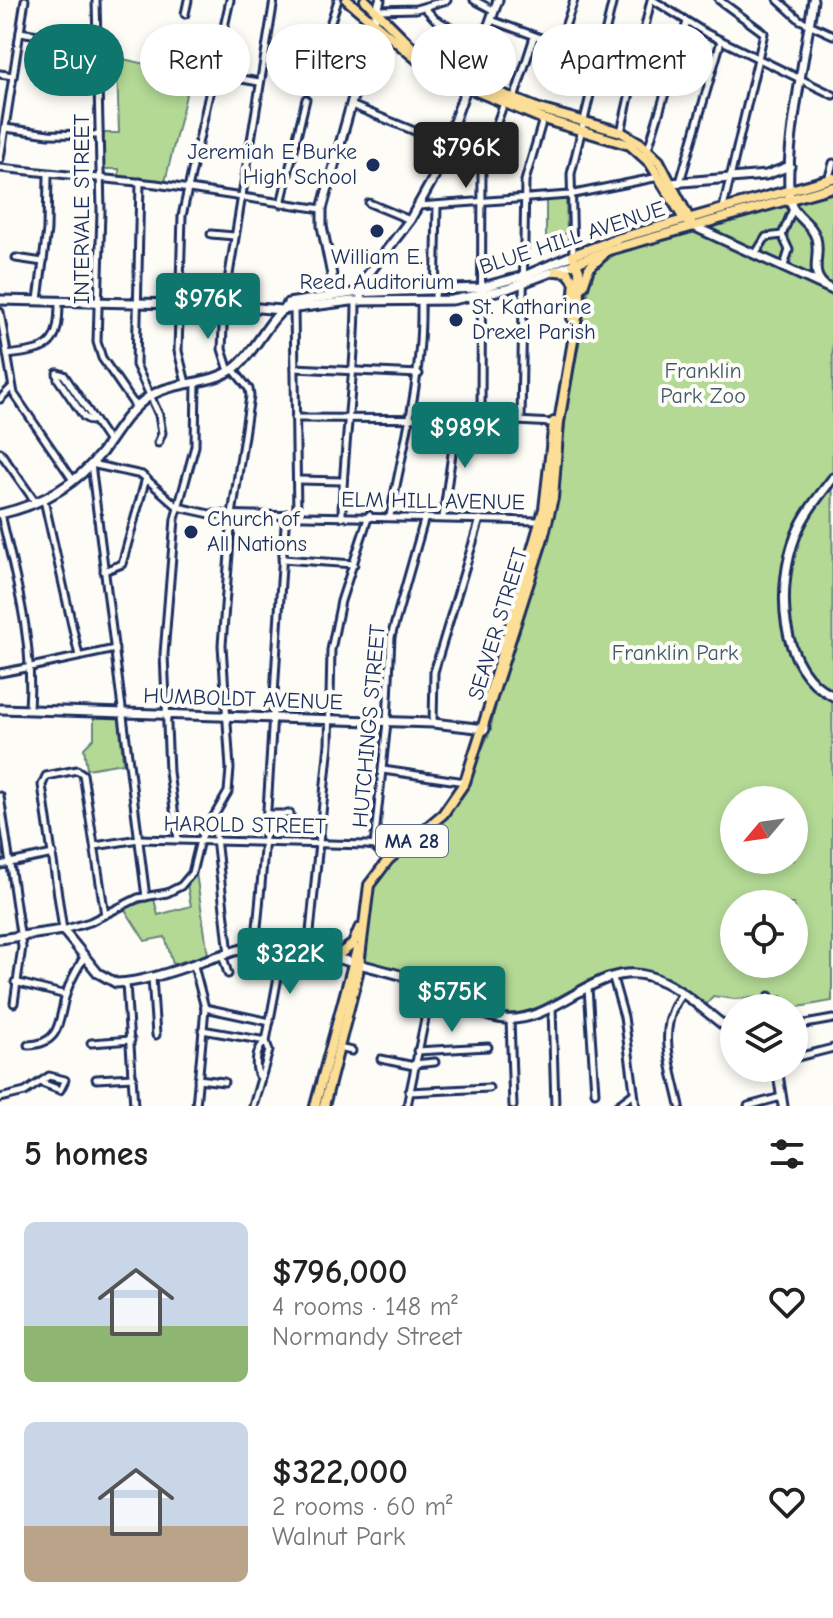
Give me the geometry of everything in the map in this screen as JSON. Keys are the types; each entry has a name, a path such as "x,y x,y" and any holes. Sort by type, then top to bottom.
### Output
{"main road":[{"path":"347,0 374,20 411,56"},
{"path":"365,0 378,5 411,44"},
{"path":"489,24 498,0"},
{"path":"813,0 790,164 791,190 793,209 814,231 817,277 824,285"},
{"path":"336,295 323,233 322,209 378,5"},
{"path":"363,297 374,269 419,206 464,96"},
{"path":"490,96 543,119 621,132 648,149 678,183 690,221"},
{"path":"504,96 630,145 645,157 690,221 833,290"},
{"path":"678,183 766,175 784,171 790,164"},
{"path":"766,175 791,190"},
{"name":"BLUE HILL AVENUE","path":"0,300 270,307 363,297 479,292 556,271 574,261 723,208 830,183"},
{"name":"BLUE HILL AVENUE","path":"524,280 690,221 791,190"},
{"name":"MA 28","path":"580,300 589,268 618,247"},
{"name":"SEAVER STREET","path":"356,963 362,891 386,858 443,814 463,782 482,728 544,522 575,282 574,261"},
{"name":"SEAVER STREET","path":"556,423 580,300 574,261"},
{"path":"798,273 810,274 816,263"},
{"path":"556,271 567,272 575,282"},
{"name":"BLUE HILL AVENUE","path":"293,306 336,295 421,300 435,296"},
{"path":"0,514 40,502 73,480 91,464 136,407 152,395 231,370 281,310 293,306"},
{"name":"BLUE HILL AVENUE","path":"270,307 281,310"},
{"path":"833,478 796,536 787,573 785,609 791,646 801,666 819,688 833,696"},
{"name":"HUMBOLDT AVENUE","path":"0,709 433,723 482,728"},
{"name":"SEAVER STREET","path":"356,963 367,892 386,858"},
{"path":"334,958 353,944 359,929"},
{"path":"0,939 63,930 84,957 109,980 126,983 194,966 255,946 284,945 432,985 476,1013 510,1019 530,1016 613,978 645,975 681,995 720,1023"},
{"name":"MA 28","path":"325,1106 356,963"},
{"name":"MA 28","path":"315,1106 356,963"},
{"path":"779,1082 783,1102"}],"street":[{"path":"0,159 25,0"},
{"name":"INTERVALE STREET","path":"96,0 97,24"},
{"path":"185,14 188,0"},
{"path":"225,24 230,0"},
{"path":"105,915 83,774 77,770 46,776 42,785 63,930 105,915 146,897 167,893 187,880 200,840 214,820 229,786 221,658 232,515 250,396 249,389 231,370 222,349 224,305 274,0"},
{"path":"330,24 338,0"},
{"path":"378,5 385,13 425,8 447,0"},
{"path":"474,0 493,10"},
{"path":"566,24 574,0"},
{"name":"SEAVER STREET","path":"607,24 613,0"},
{"path":"621,132 652,0 721,41 833,95"},
{"path":"719,0 763,30 723,208"},
{"path":"778,0 810,25 833,35"},
{"path":"425,8 444,24"},
{"path":"490,20 532,36"},
{"path":"648,149 687,22"},
{"path":"20,32 24,33"},
{"path":"678,183 721,41"},
{"path":"514,99 532,43"},
{"path":"0,74 13,76"},
{"path":"250,80 259,82"},
{"name":"INTERVALE STREET","path":"98,96 99,352 136,407"},
{"path":"186,383 178,351 182,216 209,96"},
{"name":"SEAVER STREET","path":"574,261 569,195 590,96"},
{"path":"281,204 306,99"},
{"path":"481,419 479,292 483,155 504,103"},
{"path":"351,105 447,144"},
{"path":"521,421 526,169 543,119"},
{"path":"5,128 58,135 99,135"},
{"path":"830,183 833,163"},
{"path":"0,168 140,182 322,209"},
{"path":"38,300 48,175"},
{"path":"419,206 569,195 659,177"},
{"path":"140,182 136,365 152,395 162,426 158,443"},
{"path":"369,203 410,220"},
{"path":"435,296 437,206"},
{"path":"784,266 789,250 782,235 793,209"},
{"path":"211,234 234,236"},
{"path":"756,253 766,237 782,235"},
{"path":"16,258 43,262"},
{"path":"342,515 342,481 363,297"},
{"path":"390,516 419,374 421,300"},
{"path":"7,355 41,349 54,341 59,326 59,301"},
{"path":"293,306 297,514"},
{"path":"0,312 12,387 73,480"},
{"path":"295,368 419,374"},
{"path":"92,422 81,414 58,379 58,373 64,375 92,422 109,442"},
{"path":"178,839 169,772 164,654 178,507 195,446 196,381"},
{"path":"0,399 12,387"},
{"path":"295,418 481,419 556,423"},
{"path":"443,517 457,419"},
{"path":"0,452 40,502 79,656"},
{"path":"146,897 91,464 146,478 178,507"},
{"path":"104,571 122,564 146,478"},
{"path":"298,480 342,481"},
{"name":"ELM HILL AVENUE","path":"178,507 232,515 425,516 544,522"},
{"path":"0,514 26,626 29,710"},
{"path":"255,946 274,719 276,632 286,514"},
{"path":"308,952 330,720 333,635 369,515"},
{"name":"HUTCHINGS STREET","path":"374,846 387,722 391,637 425,516"},
{"path":"433,723 434,672 480,519"},
{"path":"282,559 354,564"},
{"path":"0,673 115,649"},
{"path":"383,770 463,782"},
{"path":"0,796 20,935 21,954 14,1003"},
{"path":"267,814 290,814"},
{"path":"214,820 219,841 228,974"},
{"name":"HAROLD STREET","path":"95,846 139,839 374,846"},
{"path":"374,846 386,858"},
{"path":"0,865 53,854"},
{"path":"253,1106 269,1051 266,1041 284,945"},
{"path":"28,1045 47,1041 57,1032 63,1019 66,995 84,957"},
{"path":"194,966 205,1008 196,1106"},
{"path":"152,977 156,1035"},
{"path":"613,978 624,1017 636,1106"},
{"path":"15,982 66,995"},
{"path":"126,983 134,1106"},
{"path":"407,1106 432,985"},
{"path":"588,988 595,1092"},
{"path":"680,1106 666,1028 669,1014 681,995"},
{"path":"552,1007 555,1106"},
{"path":"205,1008 270,1022"},
{"path":"510,1019 513,1106"},
{"path":"808,1023 833,1019"},
{"path":"202,1030 266,1041"},
{"path":"91,1043 131,1040"},
{"path":"260,1077 256,1066 259,1049 266,1041"},
{"path":"417,1051 488,1047"},
{"path":"337,1048 352,1051"},
{"path":"808,1054 833,1048"},
{"path":"381,1059 414,1065 435,1062"},
{"path":"96,1079 133,1077"},
{"path":"198,1079 224,1082"},
{"path":"0,1098 42,1083"},
{"path":"409,1092 489,1088"},
{"path":"617,1106 633,1094"},
{"path":"748,1106 783,1102"}],"green space":[{"path":"124,59 140,63 140,96 186,96 165,182 119,177 119,169 103,169 102,133 119,133 118,96 124,96"},
{"name":"Franklin Park","path":"833,193 832,1001 808,1005 808,994 720,994 720,997 713,996 704,1008 657,976 630,970 591,979 529,1013 491,1013 471,1005 450,986 366,960 368,905 379,876 455,806 489,734 504,671 554,515 566,415 592,271 617,253"},
{"path":"566,198 567,233 546,243 546,200"},
{"path":"94,715 119,717 123,763 87,769 84,748 94,738"},
{"path":"196,873 208,955 173,964 165,937 145,941 124,908 154,899 158,915 191,906 187,884"}],"place":[{"name":"Jeremiah E Burke High School","path":"373,165"},
{"name":"William E. Reed Auditorium","path":"377,231"},
{"name":"St. Katharine Drexel Parish","path":"456,320"},
{"name":"Church of All Nations","path":"191,532"}],"park label":[{"name":"Franklin Park Zoo","path":"703,384"}]}
